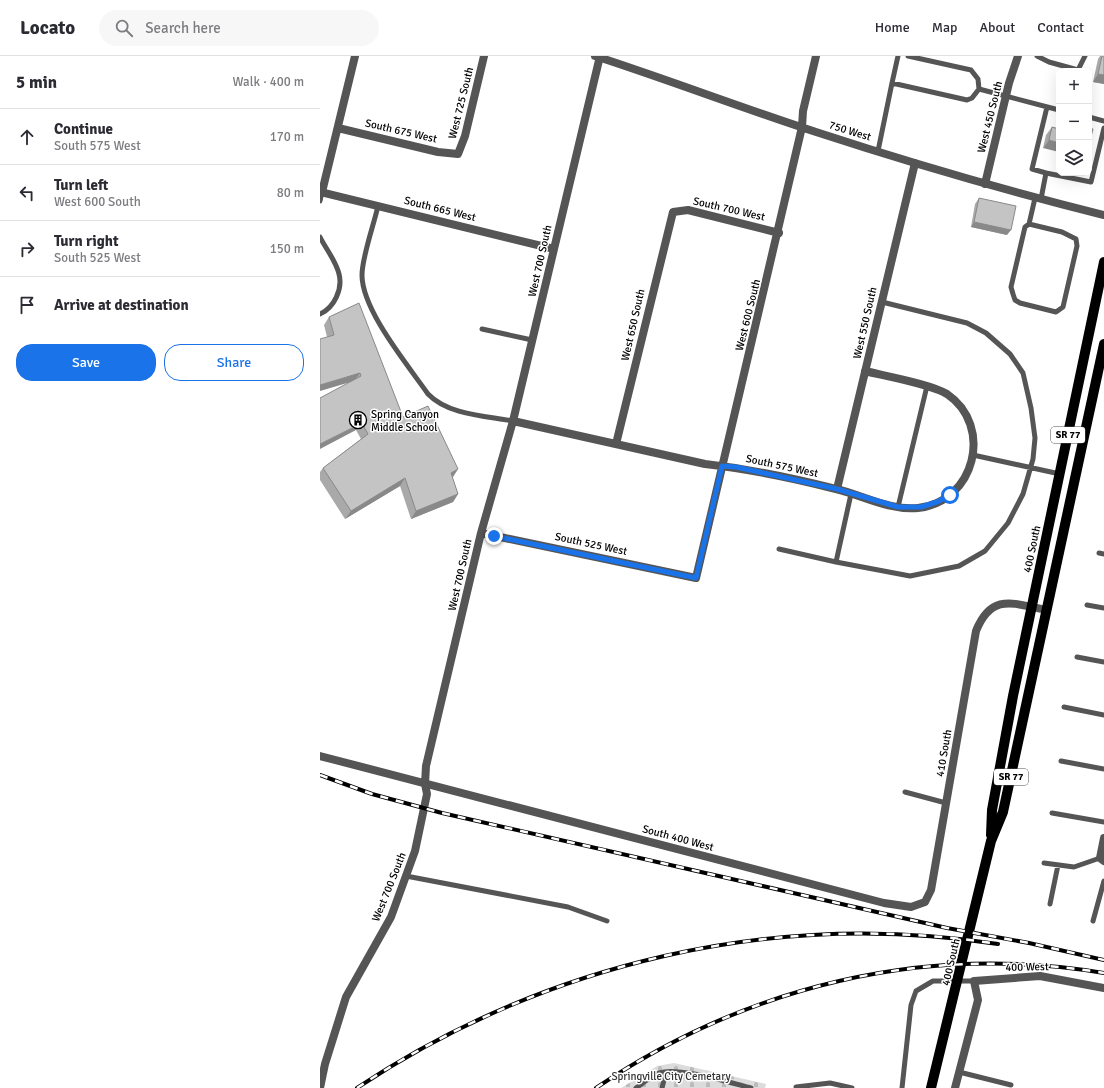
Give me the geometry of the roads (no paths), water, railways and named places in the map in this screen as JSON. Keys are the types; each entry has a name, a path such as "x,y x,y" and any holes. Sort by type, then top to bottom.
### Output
{"main road":[{"name":"400 South","path":"991,841 994,797 1104,262"},
{"name":"400 South","path":"931,1088 974,917 991,841 1003,812 1104,344"}],"street":[{"path":"321,192 355,56"},
{"name":"West 725 South","path":"458,154 465,136 484,56"},
{"name":"West 600 South","path":"696,578 779,233 802,127 803,111 816,56"},
{"name":"West 450 South","path":"985,184 1006,96 1018,56"},
{"name":"750 West","path":"598,57 802,127 915,163 985,184 1104,215"},
{"name":"West 700 South","path":"320,1088 325,1064 346,997 391,917 415,851 427,794 425,784 426,766 481,533 513,421 598,57"},
{"name":"South 675 West","path":"338,128 438,152 458,154"},
{"name":"West 550 South","path":"837,489 915,163"},
{"name":"South 665 West","path":"321,192 554,249"},
{"name":"South 700 West","path":"673,212 688,210 779,233"},
{"name":"West 650 South","path":"616,444 673,212"},
{"path":"865,371 927,386 947,394 962,411 972,433 974,455"},
{"name":"South 575 West","path":"513,421 616,444 722,466 736,467 837,489 898,507 921,507 937,502 950,495 965,477 974,455"},
{"name":"South 525 West","path":"481,533 696,578"},
{"name":"410 South","path":"925,902 931,890 976,631 980,620 989,610 1002,602 1032,608"},
{"path":"1032,608 1047,610"},
{"name":"South 400 West","path":"320,756 884,903 911,907 925,902"},
{"path":"1102,860 1104,838"},
{"name":"400 West","path":"974,981 1040,976 1104,988"},
{"path":"955,1088 978,1000 974,981"}],"lane":[{"path":"878,151 898,56"},
{"path":"892,83 967,100 972,98 979,89 978,79 971,70 928,58 908,56"},
{"path":"1037,56 1049,62 1078,70 1085,56"},
{"path":"979,89 1056,109"},
{"path":"1047,107 1032,169 1091,182 1104,128"},
{"path":"1092,118 1104,121"},
{"path":"1029,224 1062,232 1076,239 1077,246 1063,307 1056,312 1020,303 1015,300 1011,287 1025,227 1029,224 1046,173"},
{"path":"320,201 321,192"},
{"path":"378,206 362,272 362,284 367,300 375,316 428,394 436,403 452,409 513,421"},
{"path":"320,237 340,275 339,292 335,301 330,307 320,314"},
{"path":"779,549 836,562 910,576 959,566 985,551 1008,523 1023,494 1031,467 1035,438 1032,408 1023,373 1010,354 986,333 967,322 882,302"},
{"path":"482,329 532,340"},
{"path":"898,507 927,386"},
{"path":"974,455 1060,474"},
{"path":"836,562 852,494"},
{"path":"1087,604 1104,608"},
{"path":"1077,657 1104,662"},
{"path":"1064,708 1104,715"},
{"path":"1061,761 1104,769"},
{"path":"905,792 946,803"},
{"path":"1052,813 1104,822"},
{"path":"1044,863 1079,866 1102,860"},
{"path":"1050,904 1058,865"},
{"path":"406,876 568,907 607,921"},
{"path":"1093,921 1104,880"},
{"path":"902,1088 911,1005 916,991 933,982 974,981"},
{"path":"636,1088 657,1074 666,1072 680,1072 751,1088"},
{"path":"662,1088 666,1072"},
{"path":"960,1072 1010,1085"},
{"path":"796,1087 830,1083 852,1088"}],"railway":[{"path":"320,775 372,794 442,813 947,928 1029,943 1104,960"},
{"path":"357,1088 429,1044 505,1008 584,978 664,956 747,941 830,934 914,935 998,944"},
{"path":"596,1088 654,1053 714,1023 776,999 839,981 904,969 970,964 1037,965 1104,973"}],"place":[{"name":"Spring Canyon Middle School","path":"358,420"}],"park label":[{"name":"Springville City Cemetary","path":"671,1076"}]}
